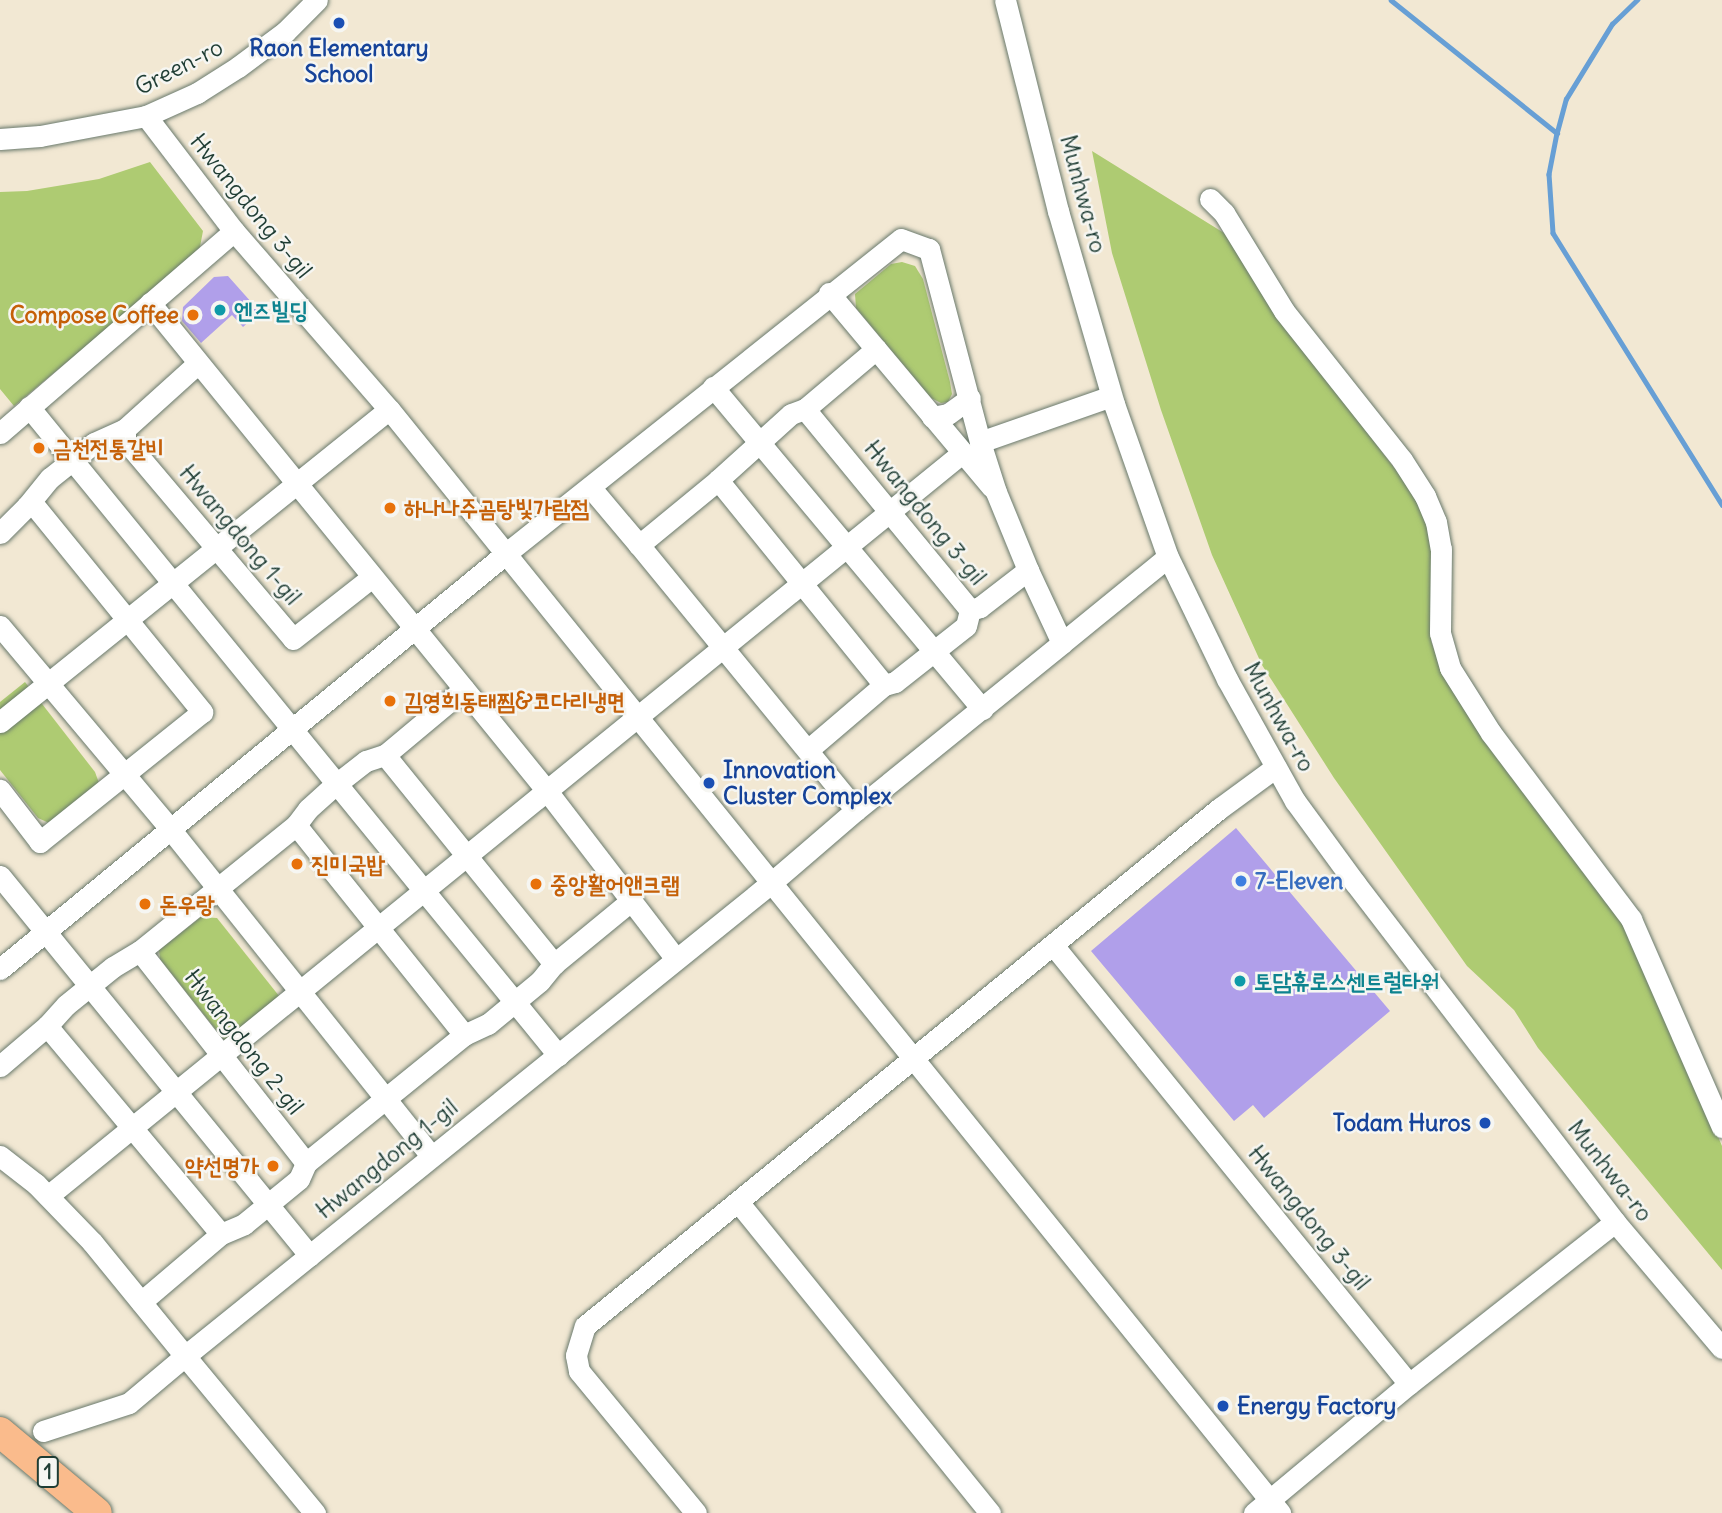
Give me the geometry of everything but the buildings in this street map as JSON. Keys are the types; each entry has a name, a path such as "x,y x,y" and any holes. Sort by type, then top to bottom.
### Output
{"highway":[{"name":"1","path":"0,1432 97,1513"},
{"name":"1","path":"0,1458 65,1513"}],"street":[{"name":"Green-ro","path":"0,139 40,136 146,116 197,93 238,67 285,32 317,0"},
{"name":"Munhwa-ro","path":"1005,0 1058,211 1111,396 1168,557 1227,679 1295,801 1354,883 1615,1222 1722,1348"},
{"name":"Hwangdong 3-gil","path":"146,116 234,231 389,409 771,883 1268,1509 1409,1384 1053,944"},
{"path":"1210,199 1224,213 1284,311 1402,460 1425,496 1436,522 1441,549 1440,634 1450,668 1491,733 1631,919 1722,1126"},
{"path":"0,433 234,231"},
{"path":"0,970 504,555 591,488 829,293 901,239 929,249 996,492 1062,643"},
{"path":"829,293 996,492"},
{"path":"149,303 547,791 675,958"},
{"path":"639,545 718,480 791,414 805,409 876,349"},
{"path":"0,533 50,478 94,443 125,429 197,365"},
{"path":"713,387 982,709"},
{"path":"981,442 1111,396"},
{"path":"932,417 948,414 970,398"},
{"path":"29,407 558,1055"},
{"path":"0,722 389,409"},
{"name":"Hwangdong 3-gil","path":"805,409 970,610 980,607 1028,569"},
{"name":"Hwangdong 1-gil","path":"125,429 125,440 293,639 372,577"},
{"path":"48,1196 962,453"},
{"path":"718,480 884,685"},
{"path":"591,488 809,749 856,810"},
{"path":"0,790 40,842 202,712 34,505 27,506"},
{"path":"771,883 856,810 1168,557"},
{"path":"809,749 884,685 895,682 966,626 970,610"},
{"path":"0,626 171,830 431,1156"},
{"path":"0,1066 113,967 140,951 296,825 335,785 366,761 386,755 464,689"},
{"path":"386,755 554,964"},
{"path":"696,1513 579,1371 576,1355 585,1326 1053,944 1276,766"},
{"path":"296,825 464,1035"},
{"path":"0,876 310,1256"},
{"name":"Hwangdong 1-gil","path":"43,1431 129,1403 675,958 771,883"},
{"path":"141,1302 220,1234 244,1224 299,1179 306,1163 464,1035 488,1024 554,964 632,900"},
{"name":"Hwangdong 2-gil","path":"140,951 306,1163"},
{"path":"47,1026 220,1234"},
{"path":"0,1156 48,1196 92,1242 315,1513"},
{"path":"739,1203 990,1513"},
{"path":"1409,1384 1615,1222"}],"green space":[{"path":"1092,151 1224,233 1340,397 1405,482 1428,522 1434,570 1431,641 1445,679 1626,919 1722,1146 1722,1270 1538,1048 1514,1010 1467,966 1334,778 1262,665 1212,555 1161,410 1112,253"},
{"path":"150,162 203,231 199,252 14,406 0,389 0,192 27,191 99,179"},
{"path":"902,262 915,266 923,279 950,382 952,394 948,402 941,403 931,398 856,308 855,294 891,264"},
{"path":"25,682 95,772 99,783 49,823 38,818 0,770 0,702"},
{"path":"201,917 217,918 291,1011 236,1055 160,959 159,950"}],"waterway":[{"path":"1391,0 1557,133 1549,174 1553,233 1722,505"},
{"path":"1557,132 1566,99 1612,24 1637,0"}],"place":[{"name":"Raon Elementary School","path":"339,23"},
{"name":"엔즈빌딩","path":"220,310"},
{"name":"Compose Coffee","path":"193,315"},
{"name":"금천전통갈비","path":"39,448"},
{"name":"하나나주곰탕빛가람점","path":"390,508"},
{"name":"김영희동태찜&코다리냉면","path":"390,701"},
{"name":"Innovation Cluster Complex","path":"709,783"},
{"name":"진미국밥","path":"297,864"},
{"name":"7-Eleven","path":"1241,881"},
{"name":"중앙활어앤크랩","path":"536,884"},
{"name":"돈우랑","path":"145,904"},
{"name":"토담휴로스센트럴타워","path":"1240,981"},
{"name":"Todam Huros","path":"1485,1123"},
{"name":"약선명가","path":"273,1166"},
{"name":"Energy Factory","path":"1223,1406"}]}
